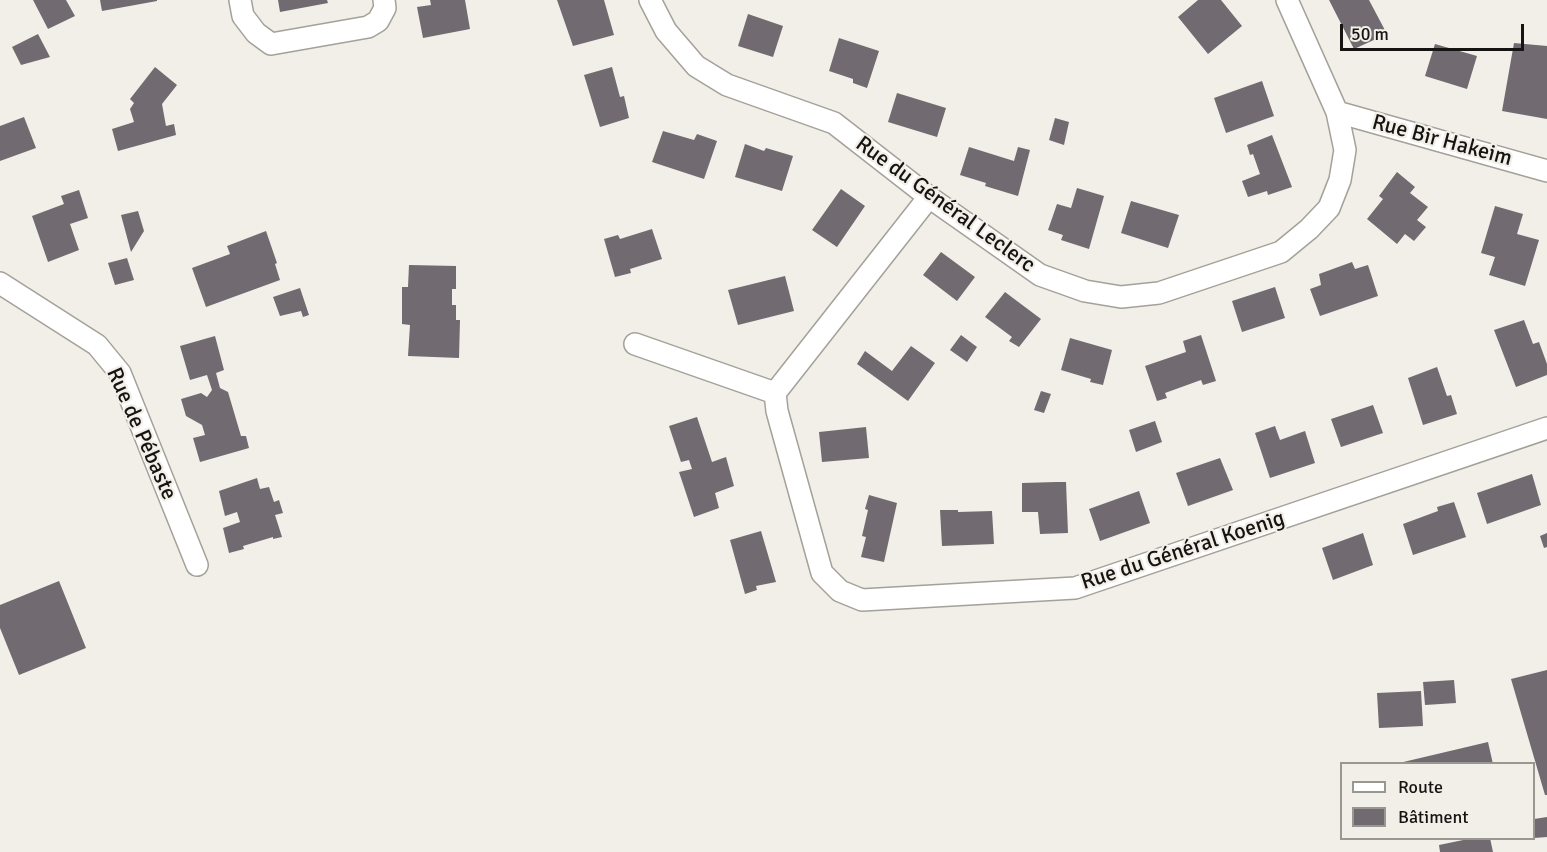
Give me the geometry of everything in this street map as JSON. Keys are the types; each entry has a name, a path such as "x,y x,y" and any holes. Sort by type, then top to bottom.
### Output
{"street":[{"path":"240,0 243,16 256,33 272,44 368,27 378,21 385,8 384,0"},
{"name":"Rue du Général Leclerc","path":"650,0 666,31 696,66 727,85 834,123 929,197 1041,275 1085,291 1121,297 1159,294 1281,252 1309,229 1329,208 1340,180 1345,150 1337,112 1287,0"},
{"name":"Rue Bir Hakeim","path":"1337,112 1547,171"},
{"path":"635,344 775,393 929,197"},
{"name":"Rue de Pébaste","path":"0,283 97,345 120,373 197,565"},
{"name":"Rue du Général Koenig","path":"775,393 777,411 822,573 840,591 862,600 1075,588 1547,428"}],"building":[{"path":"33,0 66,0 75,16 48,29"},
{"path":"100,0 157,0 157,1 102,11"},
{"path":"278,0 327,0 328,3 280,12"},
{"path":"430,0 465,0 470,29 423,38 417,7 431,5"},
{"path":"557,0 604,0 614,35 573,46"},
{"path":"1198,0 1221,0 1242,26 1208,54 1178,17"},
{"path":"1329,0 1369,0 1387,34 1354,49"},
{"path":"748,14 783,26 773,57 738,46"},
{"path":"38,34 50,57 21,65 12,47"},
{"path":"839,38 879,51 867,88 853,83 853,79 829,71"},
{"path":"1514,43 1547,46 1547,119 1502,111"},
{"path":"1435,44 1477,56 1467,89 1425,76"},
{"path":"155,67 177,85 162,104 166,126 174,124 176,135 118,151 112,129 134,122 130,109 134,103 130,99"},
{"path":"612,67 620,97 624,96 629,118 600,127 584,75"},
{"path":"1262,81 1274,116 1226,133 1214,98"},
{"path":"897,93 946,108 937,137 888,122"},
{"path":"24,117 36,148 0,161 0,126"},
{"path":"1055,118 1069,122 1064,145 1049,140"},
{"path":"663,131 694,140 697,134 717,141 704,179 652,162"},
{"path":"1272,135 1292,187 1268,195 1267,191 1248,197 1242,181 1260,174 1247,145"},
{"path":"745,144 764,151 766,148 793,156 782,191 735,177"},
{"path":"969,147 1014,161 1018,147 1030,150 1018,196 985,186 986,183 960,175"},
{"path":"1397,172 1415,187 1410,193 1428,207 1417,220 1426,227 1414,241 1405,234 1397,244 1367,219 1383,199 1379,196"},
{"path":"1077,188 1104,196 1089,249 1061,240 1063,235 1048,230 1057,204 1071,208"},
{"path":"841,189 865,206 837,247 812,230"},
{"path":"79,190 88,218 70,224 79,250 48,262 32,216 64,204 61,196"},
{"path":"1131,201 1179,215 1168,248 1121,233"},
{"path":"1495,206 1523,214 1517,234 1539,240 1525,286 1489,275 1495,257 1481,253"},
{"path":"138,211 144,231 131,252 121,215"},
{"path":"652,229 662,259 630,269 631,273 615,277 604,239 618,235 620,239"},
{"path":"266,231 280,280 206,307 192,268 230,254 227,246"},
{"path":"941,252 975,277 957,301 923,275"},
{"path":"127,258 134,280 115,285 108,263"},
{"path":"1352,262 1355,269 1368,265 1378,296 1320,316 1310,289 1321,285 1319,274"},
{"path":"409,265 456,266 456,289 452,289 452,305 456,305 456,320 460,320 459,358 408,356 410,325 402,324 402,287 408,287"},
{"path":"785,276 794,311 738,325 728,290"},
{"path":"1275,287 1285,318 1242,332 1232,301"},
{"path":"300,288 309,315 303,317 301,311 280,316 273,297"},
{"path":"1005,292 1041,319 1019,347 1009,341 1012,337 985,317"},
{"path":"1524,320 1533,344 1539,342 1547,364 1547,375 1516,387 1494,330"},
{"path":"961,335 977,347 967,362 950,350"},
{"path":"1201,335 1216,381 1203,385 1201,380 1165,393 1167,398 1157,401 1145,366 1186,352 1183,341"},
{"path":"215,336 224,370 216,373 220,388 228,392 241,436 246,436 249,448 200,462 193,438 205,435 202,425 186,416 181,399 201,393 207,397 212,390 207,375 190,380 180,346"},
{"path":"1070,338 1112,350 1103,385 1061,370"},
{"path":"911,346 935,363 908,401 857,364 865,351 892,371"},
{"path":"1437,367 1447,396 1451,395 1457,414 1423,425 1408,378"},
{"path":"1041,391 1051,394 1044,413 1034,410"},
{"path":"1373,405 1383,433 1341,447 1331,419"},
{"path":"697,417 712,462 726,457 734,486 715,493 719,508 694,517 679,472 692,469 689,460 681,462 669,426"},
{"path":"1155,421 1162,442 1136,452 1129,430"},
{"path":"1275,426 1280,440 1305,431 1315,463 1270,478 1255,433"},
{"path":"866,427 869,458 822,462 819,432"},
{"path":"1220,458 1233,490 1188,506 1176,473"},
{"path":"1532,474 1541,505 1487,524 1477,493"},
{"path":"257,478 260,489 269,487 274,502 279,500 283,513 275,515 282,537 273,539 273,537 243,546 244,549 229,553 223,528 240,522 237,512 225,516 219,491"},
{"path":"1066,482 1068,533 1040,534 1038,512 1022,512 1022,483"},
{"path":"1139,491 1150,523 1100,541 1089,509"},
{"path":"869,495 897,503 884,562 861,557 866,537 862,536"},
{"path":"1454,502 1466,537 1413,555 1403,524 1438,511 1437,507"},
{"path":"940,510 992,511 994,544 942,546"},
{"path":"761,531 776,582 756,586 757,590 745,594 730,540"},
{"path":"1363,533 1373,565 1333,580 1322,548"},
{"path":"1547,533 1547,547 1544,548 1540,536"},
{"path":"59,581 86,648 19,675 0,628 0,605"},
{"path":"1547,670 1547,795 1545,795 1511,679"},
{"path":"1454,680 1456,703 1425,705 1423,682"},
{"path":"1421,691 1423,726 1379,728 1377,693"},
{"path":"1488,742 1493,762 1403,762"},
{"path":"1547,817 1547,837 1535,838 1535,819"},
{"path":"1463,840 1490,840 1493,852 1440,852 1439,845"}]}
